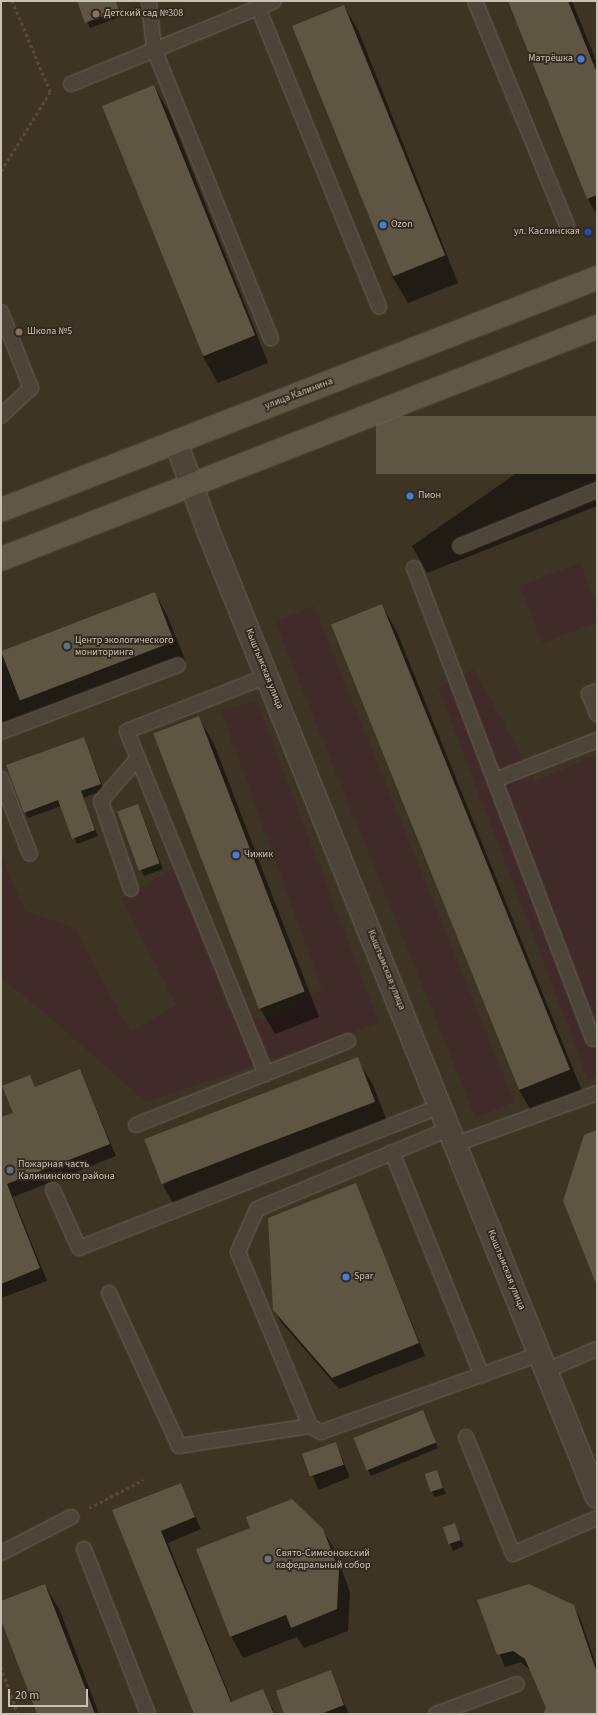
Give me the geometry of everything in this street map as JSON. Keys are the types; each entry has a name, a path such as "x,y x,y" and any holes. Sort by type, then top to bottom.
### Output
{"main road":[{"name":"улица Калинина","path":"1,510 597,278"},
{"path":"1,559 597,327"}],"street":[{"name":"Кыштымская улица","path":"176,442 191,485 267,676 597,1497"}],"lane":[{"path":"148,1 154,49 271,338"},
{"path":"71,84 274,1"},
{"path":"475,1 567,225"},
{"path":"258,8 379,307"},
{"path":"1,312 31,388 1,416"},
{"path":"460,546 597,490"},
{"path":"414,568 593,1039"},
{"path":"1,732 178,665"},
{"path":"266,1074 127,731 267,676"},
{"path":"597,691 589,694 597,714"},
{"path":"495,780 597,740"},
{"path":"131,889 101,801 138,758"},
{"path":"1,779 30,854"},
{"path":"136,1126 348,1041"},
{"path":"310,1426 238,1252 257,1209 392,1152 452,1136 597,1093"},
{"path":"53,1190 79,1248 441,1106"},
{"path":"392,1152 482,1376"},
{"path":"109,1293 179,1446 310,1426 321,1432 482,1376 597,1348"},
{"path":"466,1437 513,1554 597,1518"},
{"path":"1,1553 71,1517"},
{"path":"84,1549 148,1714"},
{"path":"436,1714 517,1684"}],"path":[{"path":"1,171 50,92 12,1"},
{"path":"71,1517 143,1480"},
{"path":"1,1668 18,1714"}],"shaded area":[{"path":"580,563 597,606 597,622 542,643 520,586"},
{"path":"314,606 514,1102 475,1118 275,622"},
{"path":"474,669 535,781 597,755 597,1075 588,1079 438,687"},
{"path":"257,701 379,1023 146,1102 40,1009 1,978 1,855 25,911 75,928 130,1032 177,1005 121,899 184,862 226,1007 264,1020 322,990 221,710"}],"building":[{"name":"Детский сад №308","path":"77,1 116,1 119,10 85,23"},
{"path":"508,1 568,1 597,73 597,195 587,199"},
{"path":"344,5 445,255 393,276 292,26"},
{"path":"154,85 255,335 203,356 102,106"},
{"path":"376,416 597,416 597,474 376,474"},
{"path":"155,592 174,641 20,701 1,651"},
{"path":"382,604 570,1069 519,1090 331,625"},
{"path":"199,716 305,991 259,1009 153,734"},
{"path":"84,737 101,784 81,791 95,830 72,839 58,800 24,813 6,765"},
{"path":"138,804 160,863 139,871 117,812"},
{"path":"358,1057 375,1102 161,1184 144,1139"},
{"path":"80,1069 110,1144 7,1184 40,1268 1,1284 1,1117 13,1113 2,1086 30,1075 35,1087"},
{"path":"597,1130 597,1286 563,1201 584,1135"},
{"path":"356,1183 419,1343 332,1378 273,1310 268,1218"},
{"path":"423,1410 436,1442 367,1471 353,1438"},
{"path":"336,1442 344,1465 310,1476 302,1454"},
{"path":"437,1470 443,1488 431,1492 425,1474"},
{"path":"181,1483 195,1517 161,1531 231,1702 263,1689 274,1714 194,1714 112,1510"},
{"name":"Свято-Симеоновский кафедральный собор","path":"292,1499 323,1529 339,1570 337,1609 291,1628 286,1615 230,1637 196,1549 250,1528 246,1517"},
{"path":"455,1523 461,1540 449,1544 443,1527"},
{"path":"45,1584 95,1714 37,1714 1,1620 1,1601"},
{"path":"529,1584 574,1605 597,1673 597,1714 543,1714 546,1708 525,1659 513,1651 497,1655 477,1600"},
{"path":"331,1670 344,1705 321,1714 284,1714 276,1691"}],"place":[{"name":"Детский сад №308","path":"96,14"},
{"name":"Матрёшка","path":"581,59"},
{"name":"Ozon","path":"383,225"},
{"name":"ул. Каслинская","path":"588,232"},
{"name":"Школа №5","path":"19,332"},
{"name":"Пион","path":"410,496"},
{"name":"Центр экологического мониторинга","path":"67,646"},
{"name":"Чижик","path":"236,855"},
{"name":"Пожарная часть Калининского района","path":"10,1170"},
{"name":"Spar","path":"346,1277"},
{"name":"Свято-Симеоновский кафедральный собор","path":"268,1559"}]}
